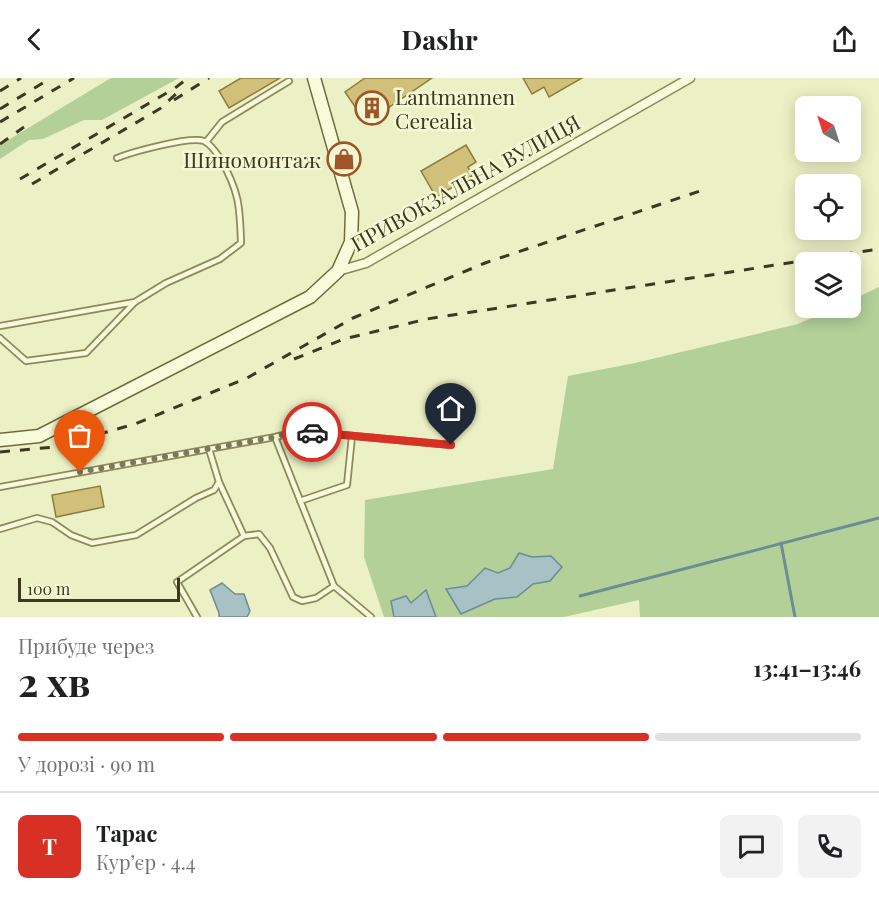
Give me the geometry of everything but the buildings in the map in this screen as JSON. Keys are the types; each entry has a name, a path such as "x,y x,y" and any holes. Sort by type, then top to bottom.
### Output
{"main road":[{"path":"314,78 352,212 351,242 338,271"},
{"name":"ПРИВОКЗАЛЬНА ВУЛИЦЯ","path":"0,440 39,436 310,297 338,271"}],"street":[{"name":"ПРИВОКЗАЛЬНА ВУЛИЦЯ","path":"338,271 366,263 690,78"}],"lane":[{"path":"206,142 222,122 289,81"},
{"path":"0,338 26,362 86,353 135,302 166,283 220,258 241,243 240,210 233,181 216,152 206,142 194,139 117,158"},
{"path":"0,326 135,302"},
{"path":"0,487 275,437 300,430 451,445"},
{"path":"300,501 347,485 352,436"},
{"path":"275,437 334,586 371,617"},
{"path":"208,449 219,482 244,536"},
{"path":"0,529 37,518 52,522 71,535 92,543 136,535 196,498 214,490 219,482"},
{"path":"197,617 177,582 244,536 259,534 270,548 293,597 302,601 316,598 334,586"}],"green space":[{"path":"111,78 179,78 102,120 84,120 43,139 29,140 0,159 0,145"},
{"path":"879,287 879,617 640,617 639,600 564,617 384,617 364,557 365,500 553,469 568,376 635,363 798,324 812,318 861,318 861,295"}],"water":[{"path":"519,553 532,557 551,556 562,567 550,581 533,584 517,597 495,599 461,614 446,589 467,586 485,568 498,573 510,568"},
{"path":"222,583 235,594 244,594 250,611 247,617 219,617 210,590"},
{"path":"426,590 436,617 394,617 391,601 406,596 411,603"}],"waterway":[{"path":"580,596 879,518"},
{"path":"781,543 795,617"}],"railway":[{"path":"0,91 21,78"},
{"path":"0,109 51,78"},
{"path":"0,122 74,78"},
{"path":"20,179 175,88 188,78"},
{"path":"174,100 209,78"},
{"path":"32,184 161,108 178,92"},
{"path":"0,144 24,127"},
{"path":"0,452 54,447 135,424 247,378 353,318 485,263 703,190"},
{"path":"294,359 344,339 427,319 879,249"}],"way so far":[{"path":"80,472 275,437 300,430 312,432"}],"place":[{"name":"Lantmannen Cerealia","path":"372,108"},
{"name":"Шиномонтаж","path":"344,159"}],"route":[{"path":"312,432 451,445"}]}
